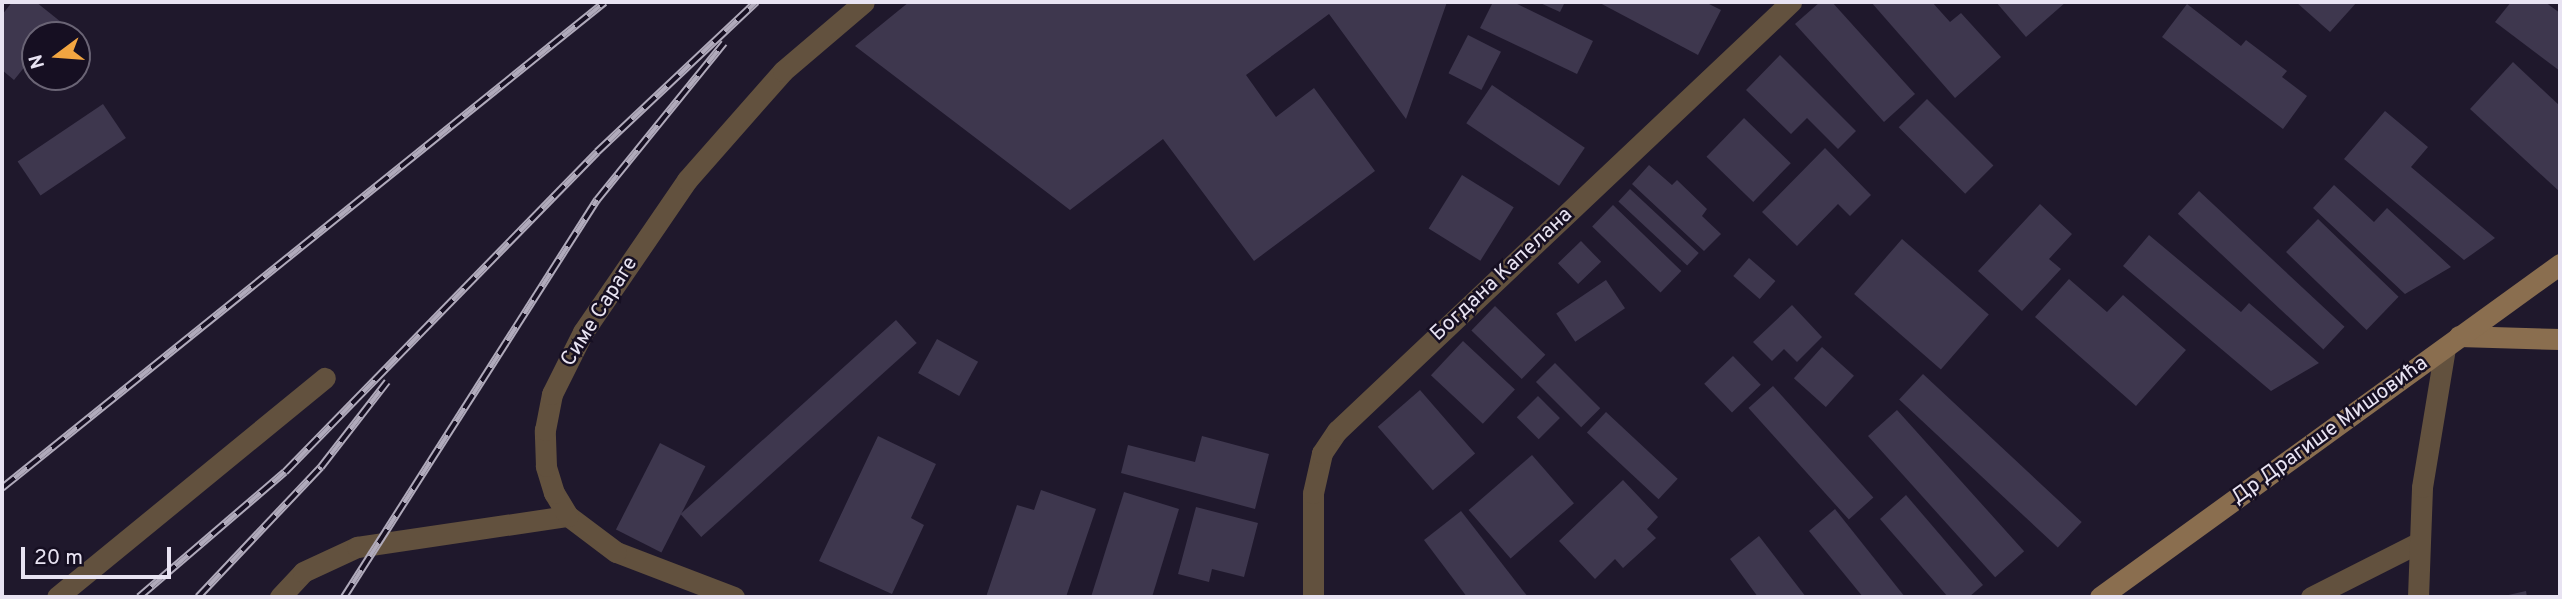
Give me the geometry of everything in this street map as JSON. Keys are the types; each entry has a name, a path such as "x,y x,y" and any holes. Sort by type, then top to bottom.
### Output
{"main road":[{"name":"Др Драгише Мишовића","path":"2100,597 2560,264"},
{"path":"2452,342 2560,339"}],"street":[{"name":"Симе Сараге","path":"734,597 616,552 568,516 554,494 546,466 545,430 552,394 583,332 687,180 783,71 864,2"},
{"name":"Богдана Капелана","path":"1313,597 1313,493 1322,453 1338,430 1791,2"},
{"path":"2418,597 2422,487 2452,342"},
{"path":"57,597 325,378"},
{"path":"279,597 303,572 357,547 568,516"},
{"path":"2311,597 2418,543"}],"building":[{"path":"12,2 36,2 60,21 21,21 21,71 14,80 2,70 2,15"},
{"path":"909,2 1447,2 1406,119 1329,14 1246,75 1276,117 1314,88 1375,171 1254,261 1163,139 1070,210 855,46"},
{"path":"1493,2 1513,2 1593,41 1577,74 1480,28"},
{"path":"1538,2 1565,2 1560,12"},
{"path":"1598,2 1705,2 1721,10 1698,55"},
{"path":"1820,2 1832,2 1915,94 1884,122 1795,24"},
{"path":"1871,2 1932,2 1950,22 1961,13 2001,57 1955,98"},
{"path":"1996,2 2066,2 2026,37"},
{"path":"2296,2 2357,2 2330,32"},
{"path":"2511,2 2545,2 2560,13 2560,71 2495,22"},
{"path":"2187,4 2241,46 2246,40 2287,71 2282,77 2307,96 2283,129 2162,37"},
{"path":"1468,35 1501,52 1481,90 1448,73"},
{"path":"1780,55 1856,131 1838,149 1807,118 1791,134 1746,90"},
{"path":"2513,62 2560,106 2560,192 2470,109"},
{"path":"1492,85 1585,148 1559,186 1466,123"},
{"path":"1927,99 1993,165 1965,194 1899,127"},
{"path":"103,104 126,138 41,196 18,162"},
{"path":"2385,111 2428,147 2411,167 2495,238 2464,260 2344,159"},
{"path":"1744,118 1791,163 1753,202 1706,157"},
{"path":"1825,148 1871,195 1850,216 1838,204 1797,246 1762,212"},
{"path":"1649,165 1672,185 1677,180 1707,209 1702,216 1721,234 1704,251 1632,184"},
{"path":"1462,175 1514,207 1480,261 1429,228"},
{"path":"2334,185 2374,222 2387,208 2451,267 2405,294 2313,208"},
{"path":"1630,189 1699,253 1687,266 1618,201"},
{"path":"2199,191 2345,327 2323,349 2178,214"},
{"path":"2040,204 2072,234 2049,259 2061,269 2022,311 1978,271"},
{"path":"1613,205 1681,271 1660,293 1592,227"},
{"path":"2318,219 2399,297 2367,330 2286,252"},
{"path":"2149,235 2241,312 2249,303 2319,363 2271,391 2123,266"},
{"path":"1902,239 1989,314 1941,370 1854,294"},
{"path":"1581,241 1601,262 1578,284 1558,263"},
{"path":"1749,258 1775,281 1760,299 1733,276"},
{"path":"2069,279 2107,312 2123,295 2186,350 2136,406 2035,317"},
{"path":"1606,280 1625,308 1575,342 1556,314"},
{"path":"1792,305 1822,337 1797,362 1784,349 1772,361 1753,342"},
{"path":"1495,306 1545,355 1522,379 1471,330"},
{"path":"896,320 917,343 701,537 680,514"},
{"path":"937,339 978,362 959,396 918,373"},
{"path":"1463,341 1515,389 1483,424 1431,375"},
{"path":"1822,347 1854,376 1826,407 1794,378"},
{"path":"1733,356 1761,385 1732,413 1704,384"},
{"path":"1555,363 1600,408 1581,427 1536,382"},
{"path":"1923,374 2082,522 2058,548 1899,400"},
{"path":"1773,386 1873,497 1849,520 1748,408"},
{"path":"1420,390 1475,453 1433,490 1378,427"},
{"path":"1538,396 1560,418 1539,439 1517,417"},
{"path":"1897,410 2024,551 1995,577 1868,436"},
{"path":"1606,412 1678,479 1659,499 1587,432"},
{"path":"878,436 936,464 911,518 924,525 892,594 819,561"},
{"path":"1202,436 1269,454 1255,509 1121,473 1128,445 1195,462"},
{"path":"660,443 705,466 661,553 616,529"},
{"path":"1532,455 1574,503 1511,558 1469,510"},
{"path":"1623,480 1658,517 1647,529 1656,538 1623,568 1615,559 1595,579 1559,541"},
{"path":"1041,490 1096,509 1066,597 986,597 1017,505 1034,510"},
{"path":"1124,492 1179,509 1152,597 1091,597"},
{"path":"1906,495 1983,585 1969,597 1948,597 1880,519"},
{"path":"1196,507 1258,523 1244,577 1212,569 1209,582 1178,574"},
{"path":"1835,509 1905,597 1863,597 1809,531"},
{"path":"1461,511 1528,597 1467,597 1424,540"},
{"path":"1759,536 1806,597 1758,597 1730,559"},
{"path":"2526,591 2527,597 2504,596"}],"railway":[{"path":"2,488 605,2"},
{"path":"139,597 285,472 597,152 756,2"},
{"path":"344,597 597,200 724,43"},
{"path":"198,597 321,467 387,382"}]}
